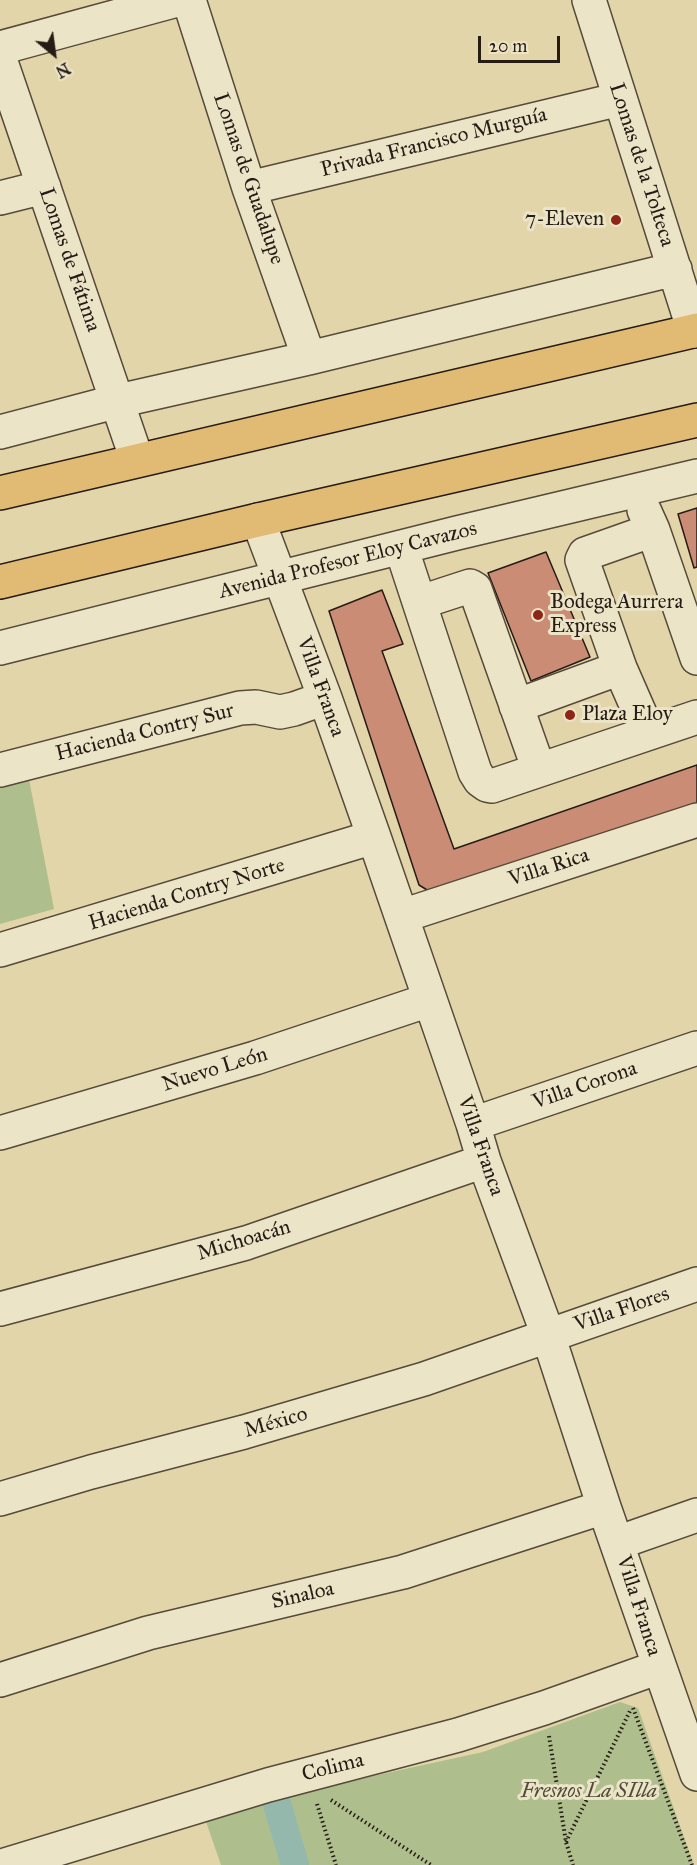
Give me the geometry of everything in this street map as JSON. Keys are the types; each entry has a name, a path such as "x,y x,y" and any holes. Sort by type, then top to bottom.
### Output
{"main road":[{"path":"0,493 695,331"},
{"path":"0,582 258,520 697,420"}],"street":[{"path":"0,48 177,0"},
{"name":"Lomas de Guadalupe","path":"189,0 249,188 309,358"},
{"name":"Lomas de la Tolteca","path":"589,0 695,331"},
{"name":"Lomas de Fátima","path":"0,59 137,460"},
{"name":"Privada Francisco Murguía","path":"249,188 620,99"},
{"path":"0,198 44,187"},
{"path":"0,432 118,401 309,358 675,268"},
{"name":"Avenida Profesor Eloy Cavazos","path":"0,648 401,547 697,476"},
{"path":"635,491 653,530 697,658"},
{"name":"Villa Franca","path":"258,520 325,698 402,916 474,1124 484,1161 548,1335 659,1666 694,1753"},
{"path":"648,732 620,668 582,560 585,554 653,530"},
{"path":"401,547 421,602 475,772 480,780 492,786 697,717"},
{"path":"421,602 473,587 539,770"},
{"path":"516,706 620,668"},
{"name":"Hacienda Contry Sur","path":"0,770 240,708 256,707 280,712 325,698"},
{"name":"Villa Rica","path":"402,916 697,820"},
{"name":"Hacienda Contry Norte","path":"0,950 374,837"},
{"name":"Nuevo León","path":"0,1133 255,1058 429,999"},
{"name":"Villa Corona","path":"474,1124 697,1048"},
{"name":"Michoacán","path":"0,1309 246,1242 484,1161"},
{"name":"Villa Flores","path":"548,1335 697,1284"},
{"name":"México","path":"0,1499 91,1472 244,1432 424,1379 548,1335"},
{"name":"Sinaloa","path":"0,1680 148,1633 403,1572 604,1507"},
{"path":"617,1543 697,1515"},
{"name":"Colima","path":"5,1865 268,1785 406,1749 544,1708 659,1666"},
{"path":"0,1853 5,1865"}],"path":[{"path":"566,1842 632,1706 692,1865"},
{"path":"544,1708 566,1842 573,1865"},
{"path":"322,1795 431,1865"},
{"path":"316,1800 336,1865"}],"green space":[{"path":"28,774 54,909 0,924 0,782"},
{"name":"Fresnos La SIlla","path":"620,1702 638,1708 694,1865 221,1865 203,1813 483,1752"}],"building":[{"path":"697,508 697,567 694,568 678,514"},
{"name":"Bodega Aurrera Express","path":"546,552 590,657 531,681 488,573"},
{"path":"382,590 403,644 382,651 454,849 697,765 697,808 437,896 419,885 329,611"}],"waterway":[{"path":"275,1797 295,1865"}],"place":[{"name":"7-Eleven","path":"616,220"},
{"name":"Bodega Aurrera Express","path":"538,615"},
{"name":"Plaza Eloy","path":"570,715"}]}
